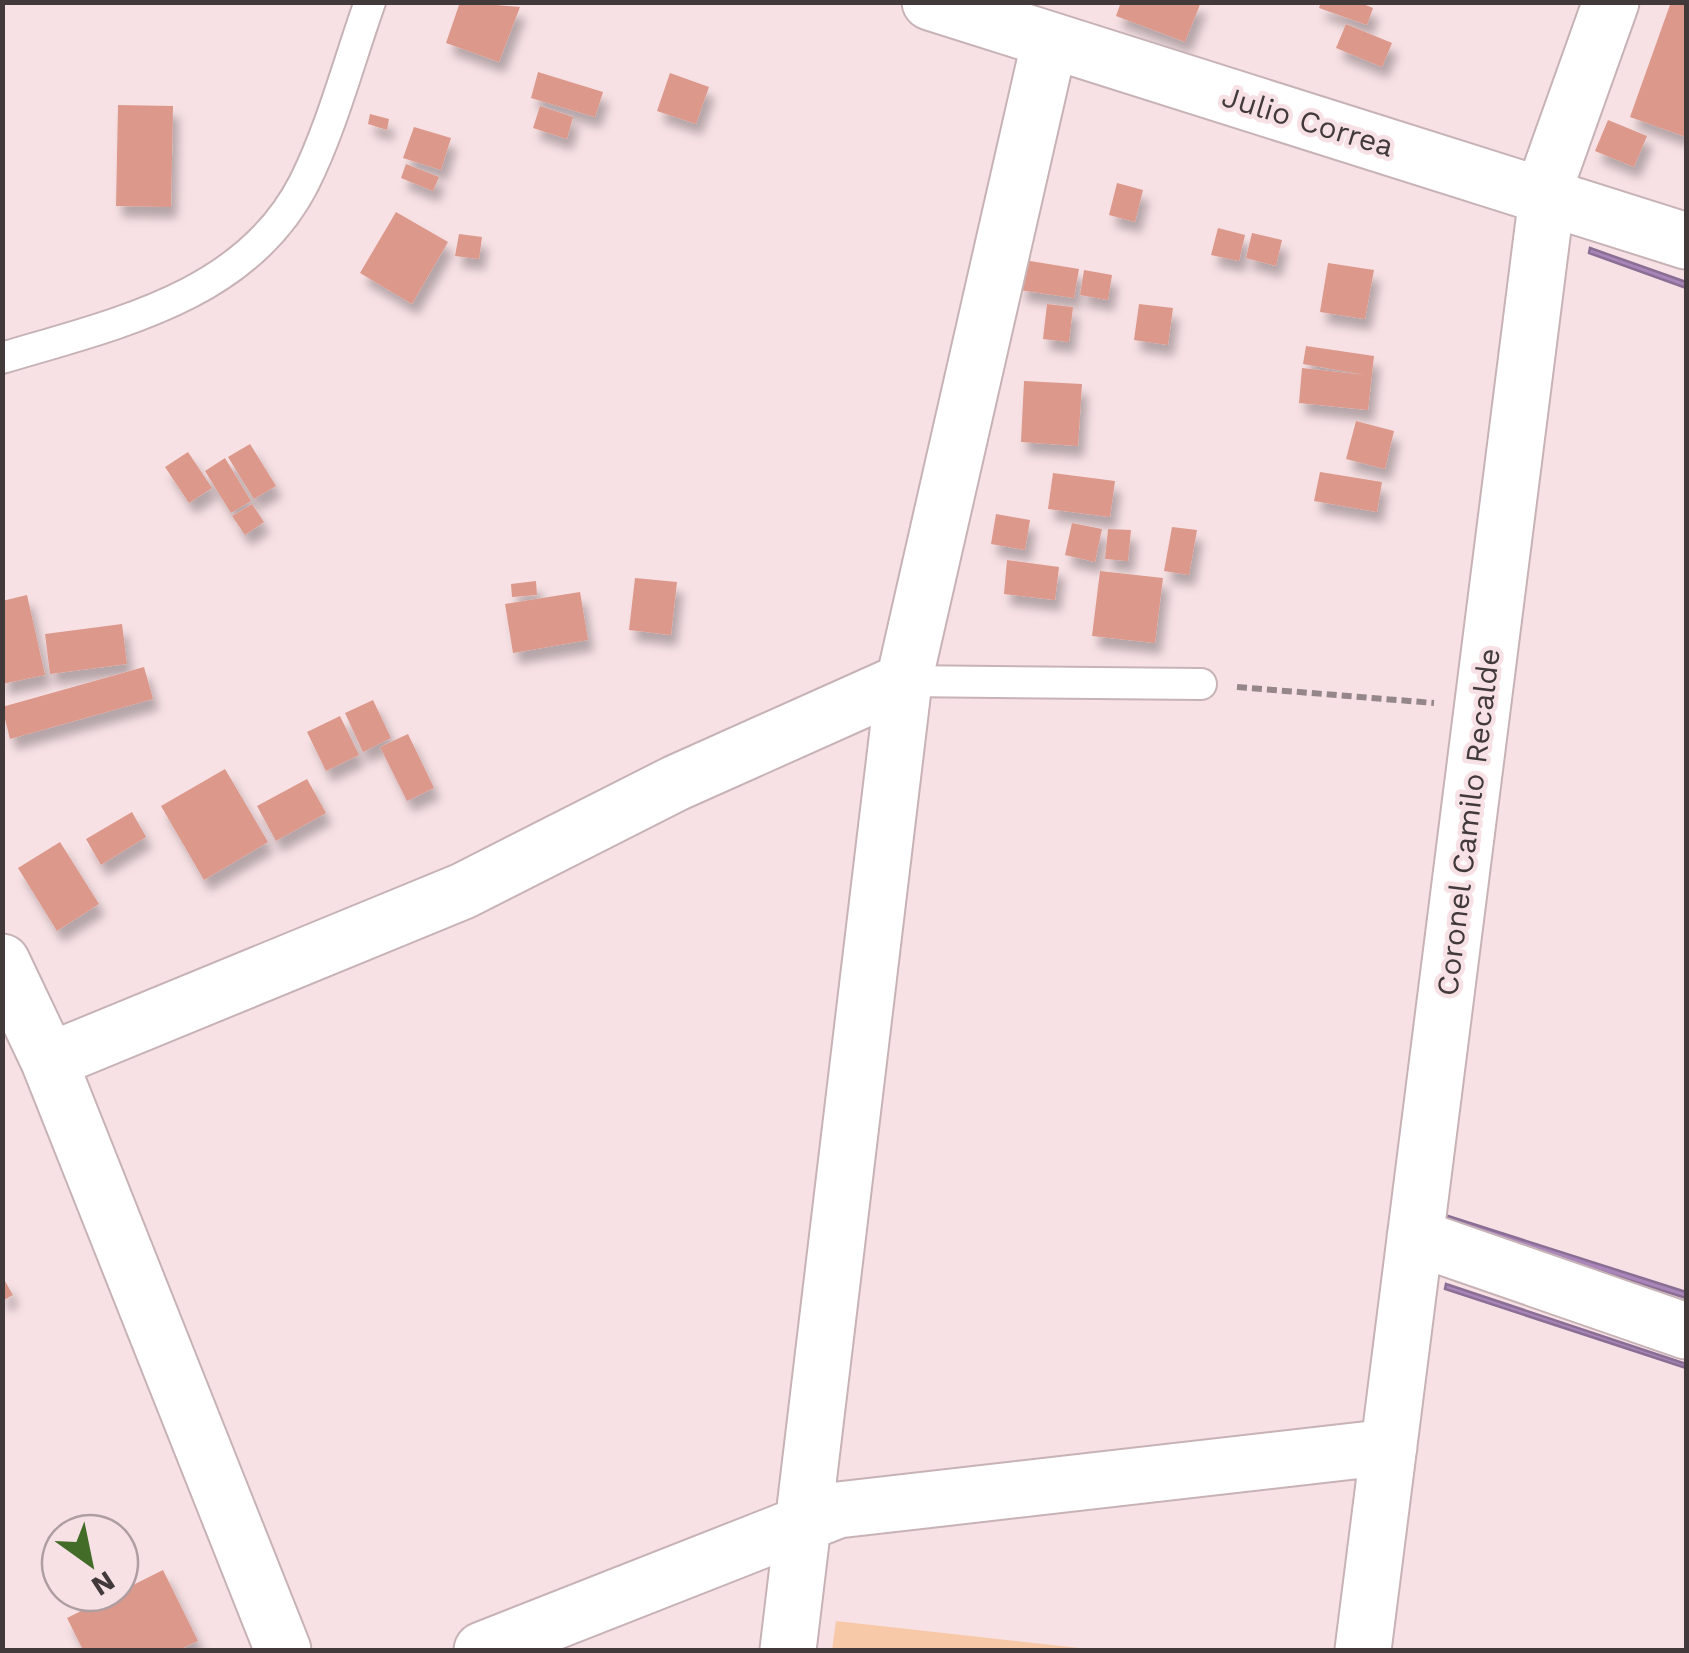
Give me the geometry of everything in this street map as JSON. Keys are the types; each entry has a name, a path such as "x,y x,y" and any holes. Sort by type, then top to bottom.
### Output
{"street":[{"name":"Julio Correa","path":"930,2 1686,241"},
{"name":"Coronel Camilo Recalde","path":"1363,1650 1550,173 1611,2"},
{"path":"788,1650 904,682 1050,40"},
{"path":"50,1060 463,891 676,783 904,682"},
{"path":"2,962 50,1060 283,1650"},
{"path":"1416,1237 1686,1332"},
{"path":"482,1650 805,1520 875,1504 1389,1447"}],"lane":[{"path":"2,358 118,323 200,290 247,258 304,182 370,2"},
{"path":"904,682 1201,684"}],"path":[{"path":"1201,684 1482,707"}],"shaded area":[{"path":"1590,248 1686,282 1686,288 1589,253"},
{"path":"1448,1216 1686,1292 1686,1298 1446,1223"},
{"path":"1446,1284 1686,1364 1686,1368 1445,1289"},
{"path":"836,1621 1097,1650 832,1650"}],"building":[{"path":"460,2 520,7 499,62 446,43"},
{"path":"1121,2 1201,2 1185,42 1116,16"},
{"path":"1321,2 1358,2 1373,8 1367,25 1319,8"},
{"path":"1671,2 1686,2 1686,137 1630,117"},
{"path":"1346,24 1392,43 1382,67 1336,48"},
{"path":"538,72 603,92 595,117 531,98"},
{"path":"670,73 709,87 696,124 657,111"},
{"path":"118,105 173,106 171,207 116,206"},
{"path":"540,106 573,117 567,139 533,128"},
{"path":"370,114 389,119 387,130 368,124"},
{"path":"1608,120 1647,136 1634,167 1595,151"},
{"path":"414,127 451,138 441,170 403,158"},
{"path":"406,164 439,177 433,191 401,178"},
{"path":"1117,183 1143,190 1135,222 1109,215"},
{"path":"396,212 448,242 412,304 360,273"},
{"path":"1218,228 1245,235 1239,261 1211,255"},
{"path":"1252,233 1282,240 1276,266 1246,258"},
{"path":"459,234 482,237 479,259 455,256"},
{"path":"1024,260 1079,269 1074,298 1019,290"},
{"path":"1328,263 1374,270 1365,319 1320,312"},
{"path":"1084,270 1112,275 1108,300 1080,295"},
{"path":"1047,304 1073,307 1069,342 1043,339"},
{"path":"1139,304 1173,308 1168,345 1134,340"},
{"path":"1306,346 1374,356 1368,410 1299,403 1302,368 1365,375 1303,364"},
{"path":"1024,381 1082,384 1078,446 1021,442"},
{"path":"1356,421 1394,431 1385,469 1346,459"},
{"path":"250,444 276,486 254,499 228,457"},
{"path":"188,452 212,488 189,503 165,467"},
{"path":"225,458 251,501 231,513 205,471"},
{"path":"1320,472 1382,482 1377,512 1314,501"},
{"path":"1053,473 1115,481 1110,517 1048,509"},
{"path":"252,504 264,522 245,535 232,516"},
{"path":"996,514 1030,520 1025,550 991,544"},
{"path":"1072,523 1102,529 1095,562 1065,555"},
{"path":"1172,527 1197,530 1189,575 1164,571"},
{"path":"1108,529 1131,530 1128,561 1105,559"},
{"path":"1007,560 1059,567 1055,600 1004,594"},
{"path":"1100,571 1163,578 1155,643 1092,636"},
{"path":"635,578 677,582 671,635 629,630"},
{"path":"536,581 537,595 512,597 511,584"},
{"path":"580,592 588,640 513,653 505,604"},
{"path":"27,595 45,675 2,684 2,601"},
{"path":"122,624 127,664 50,674 45,634"},
{"path":"144,667 153,699 10,739 2,707"},
{"path":"373,700 391,738 363,752 345,713"},
{"path":"340,716 359,755 326,771 307,732"},
{"path":"408,734 434,788 407,801 380,747"},
{"path":"225,769 268,842 204,880 161,806"},
{"path":"307,779 326,813 276,841 257,806"},
{"path":"132,812 146,837 101,865 86,839"},
{"path":"60,842 99,904 57,931 18,868"},
{"path":"2,1276 13,1295 2,1301"},
{"path":"163,1570 198,1641 179,1650 83,1650 67,1618 77,1613 140,1613 140,1582"}]}
